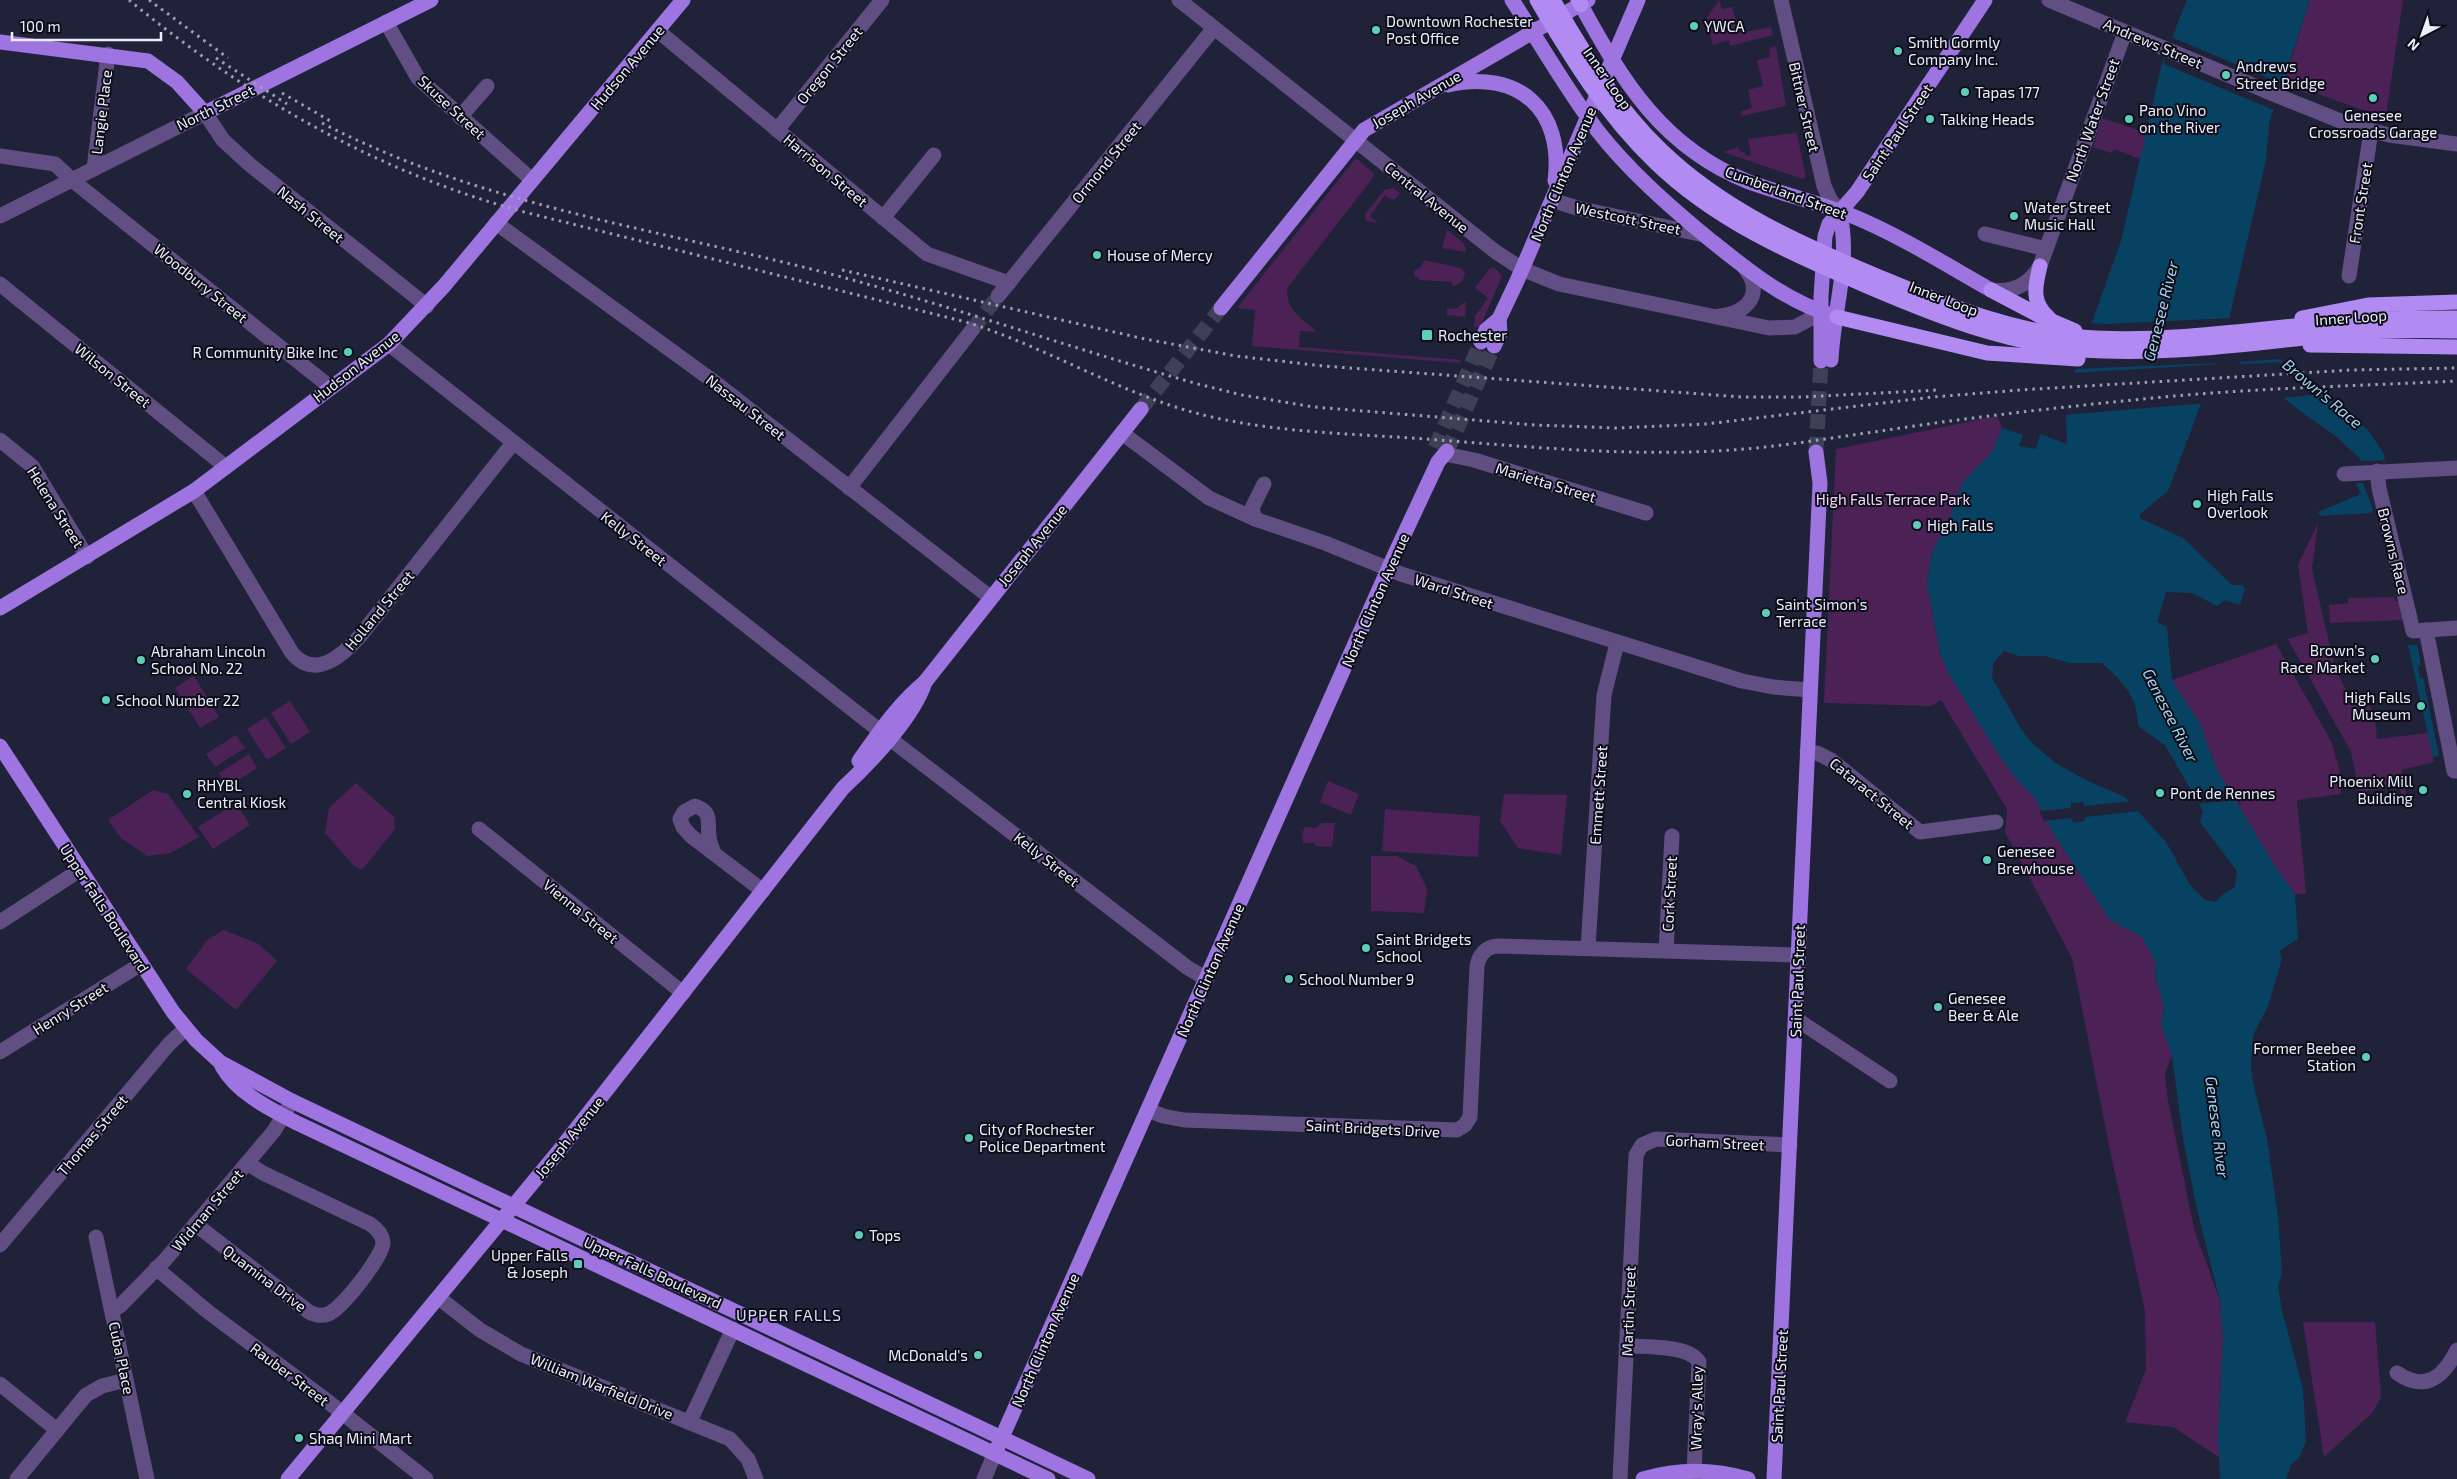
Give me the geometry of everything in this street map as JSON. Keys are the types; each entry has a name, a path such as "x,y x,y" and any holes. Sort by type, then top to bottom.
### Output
{"highway":[{"name":"Inner Loop","path":"1537,0 1577,66 1616,120 1661,168 1712,208 1792,253 1927,311 2015,340 2079,345 2121,339 2252,331 2354,320 2457,318"},
{"name":"Inner Loop","path":"1552,0 1591,63 1637,124 1675,163 1732,206 1819,251 1948,305 2114,357 2159,350 2367,332 2457,331"},
{"path":"2040,266 2036,284 2036,301 2041,311 2079,345"},
{"path":"1991,290 2060,326"},
{"path":"2252,331 2349,308 2398,303 2457,302"},
{"path":"1837,317 1987,352 2079,345"},
{"path":"2266,342 2347,347 2457,347"}],"main road":[{"name":"North Street","path":"204,112 431,0"},
{"name":"Hudson Avenue","path":"0,608 87,557 194,490 389,344 427,306 683,0"},
{"path":"1512,0 1536,31 1590,111 1598,131 1640,176 1704,235 1744,267 1785,296 1821,313 1837,317"},
{"name":"North Clinton Avenue","path":"1488,344 1486,330 1499,319 1638,0"},
{"name":"Saint Paul Street","path":"1839,211 1844,246 1840,295 1837,317 1826,361 1821,313 1825,236 1829,224 1839,211 1857,192 1985,0"},
{"name":"Joseph Avenue","path":"1221,308 1355,140 1370,125 1536,31 1580,3"},
{"name":"Cumberland Street","path":"1580,3 1609,64 1648,111 1673,136 1702,157 1749,182 1839,211 1884,231 1991,290"},
{"path":"0,42 108,54 153,63 178,82 204,112"},
{"path":"1428,92 1455,84 1484,81 1509,86 1531,99 1544,115 1554,138 1557,164 1552,200"},
{"name":"Joseph Avenue","path":"288,1479 502,1220 885,734 906,700 925,682 1141,409"},
{"name":"Saint Paul Street","path":"1774,1479 1821,451"},
{"name":"North Clinton Avenue","path":"995,1453 1388,569 1441,454"},
{"name":"Upper Falls Boulevard","path":"0,746 141,964 186,1028 220,1062 230,1078 240,1087 284,1116 1048,1479"},
{"name":"Upper Falls Boulevard","path":"220,1062 292,1101 1088,1479"},
{"path":"1643,1479 1662,1474 1694,1472 1723,1473 1748,1479"}],"street":[{"name":"Oregon Street","path":"777,130 882,0"},
{"name":"Central Avenue","path":"1179,0 1496,252 1522,269 1569,286 1779,329 1795,327 1821,313"},
{"name":"Bittner Street","path":"1781,0 1824,186 1830,199 1839,211"},
{"name":"Andrews Street","path":"2050,0 2283,98 2371,131 2457,144"},
{"name":"Skuse Street","path":"386,22 418,78 532,180"},
{"name":"Ormond Street","path":"998,296 1214,28"},
{"name":"Harrison Street","path":"658,31 928,254 1009,283"},
{"name":"North Water Street","path":"1991,290 2004,291 2020,286 2030,280 2040,266 2125,32"},
{"name":"Langie Place","path":"94,169 108,54"},
{"path":"460,117 487,86"},
{"name":"North Street","path":"0,216 204,112"},
{"name":"Nash Street","path":"204,112 223,140 249,164 427,306"},
{"name":"Front Street","path":"2349,276 2371,131"},
{"path":"883,218 934,155"},
{"name":"Woodbury Street","path":"0,156 55,164 72,180 330,387"},
{"name":"Westcott Street","path":"1552,200 1577,208 1704,235"},
{"name":"Nassau Street","path":"496,223 697,369 991,598"},
{"path":"1985,234 2046,249"},
{"name":"Central Avenue","path":"1712,316 1726,315 1738,311 1751,299 1753,283 1744,267"},
{"name":"Wilson Street","path":"0,284 226,467"},
{"path":"849,488 972,330"},
{"name":"Kelly Street","path":"389,344 885,734 1188,968 1207,978"},
{"name":"Ward Street","path":"1122,432 1201,493 1255,519 1325,543 1388,569 1617,643 1753,683 1791,690 1810,690"},
{"name":"Helena Street","path":"0,440 32,466 87,557"},
{"name":"Holland Street","path":"194,490 292,653 304,664 312,666 337,656 360,636 513,443"},
{"name":"Marietta Street","path":"1441,454 1474,460 1646,513"},
{"path":"2351,473 2457,468"},
{"name":"Browns Race","path":"2384,471 2384,507 2420,630 2455,771"},
{"path":"1255,519 1252,508 1264,484"},
{"path":"2420,630 2457,628"},
{"name":"Emmett Street","path":"1588,948 1604,696 1617,643"},
{"name":"Cataract Street","path":"1807,751 1817,753 1831,760 1920,832 1996,822"},
{"name":"Vienna Street","path":"479,829 683,992"},
{"name":"Cork Street","path":"1666,951 1672,836"},
{"path":"714,853 762,891"},
{"path":"0,922 80,870"},
{"name":"Saint Bridgets Drive","path":"1148,1110 1163,1116 1184,1120 1457,1130 1468,1122 1471,1111 1477,966 1480,956 1488,949 1497,946 1588,948 1798,956"},
{"name":"Henry Street","path":"0,1052 141,964"},
{"path":"1796,1019 1890,1080"},
{"name":"Thomas Street","path":"0,1245 169,1044 186,1028"},
{"name":"Widman Street","path":"112,1310 120,1306 195,1224 247,1163 284,1116 292,1101"},
{"name":"Gorham Street","path":"1642,1145 1656,1140 1790,1145"},
{"name":"Martin Street","path":"1620,1479 1634,1161 1642,1145"},
{"name":"Quamina Drive","path":"195,1224 309,1312 316,1315 327,1315 338,1307 379,1256 383,1245 380,1234 370,1224 263,1174 247,1163"},
{"name":"Cuba Place","path":"96,1236 147,1479"},
{"name":"Rauber Street","path":"156,1268 207,1311 343,1413 426,1479"},
{"name":"William Warfield Drive","path":"438,1298 480,1330 521,1354 690,1421 735,1443 748,1459 756,1479"},
{"path":"690,1421 733,1330"},
{"name":"Wray's Alley","path":"1626,1346 1685,1351 1695,1356 1699,1362 1694,1472"},
{"path":"2397,1373 2417,1381 2434,1379 2448,1368 2457,1350"},
{"path":"17,1479 86,1394 102,1386 126,1380"},
{"path":"0,1384 57,1430"},
{"name":"North Clinton Avenue","path":"984,1479 995,1453"}],"green space":[{"path":"1719,0 1722,9 1732,7 1740,33 1771,27 1773,35 1730,46 1729,40 1713,45 1706,19"},
{"path":"2310,0 2403,0 2386,115 2360,109 2312,92 2311,95 2283,84"},
{"path":"1776,46 1786,106 1742,116 1741,111 1752,108 1748,90 1763,86 1757,60 1770,57 1769,48"},
{"path":"2102,118 2146,133 2140,159 2114,149 2112,153 2093,147"},
{"path":"1797,133 1806,177 1802,179 1723,152 1738,147 1740,152 1744,152 1746,156 1751,155 1748,139"},
{"path":"1355,159 1359,160 1374,174 1372,179 1288,287 1287,294 1292,307 1317,332 1300,331 1299,347 1461,360 1460,363 1252,346 1255,310 1237,308"},
{"path":"1393,188 1400,193 1395,199 1390,199 1385,195 1370,216 1378,223 1366,221 1365,214 1384,190"},
{"path":"1447,230 1464,243 1465,252 1442,248"},
{"path":"1424,260 1461,268 1465,273 1464,278 1461,282 1452,286 1452,282 1420,280 1414,275 1414,271 1420,268"},
{"path":"1494,267 1502,276 1480,327 1474,327 1475,316 1488,298 1475,288 1489,269"},
{"path":"1466,301 1465,317 1447,315 1447,309 1457,308"},
{"name":"High Falls Terrace Park","path":"1997,416 2002,428 1992,452 1963,482 1949,519 1932,552 1927,583 1940,654 1950,676 1996,751 2014,776 2034,797 2053,833 2110,920 2142,937 2155,961 2156,980 2164,1007 2161,1024 2172,1056 2165,1073 2167,1095 2194,1229 2220,1301 2223,1340 2218,1434 2220,1458 2173,1427 2125,1422 2146,1370 2145,1311 2110,1150 2072,958 2005,832 2007,809 1941,700 1931,706 1824,703 1836,449"},
{"path":"2318,523 2312,569 2335,668 2352,702 2367,703 2374,712 2377,739 2428,733 2434,762 2401,770 2408,803 2403,805 2400,787 2359,792 2351,752 2288,639 2308,633 2298,565"},
{"path":"2394,597 2395,601 2399,601 2403,620 2330,623 2329,605 2348,603 2348,598"},
{"path":"2276,644 2331,741 2340,771 2341,794 2297,800 2306,894 2295,894 2278,871 2217,770 2200,724 2172,680"},
{"path":"194,676 219,717 200,728 175,688"},
{"path":"290,701 310,732 291,744 271,713"},
{"path":"266,717 286,748 267,760 247,729"},
{"path":"236,735 245,748 215,767 206,754"},
{"path":"249,754 257,768 227,787 219,773"},
{"path":"1328,781 1359,794 1351,815 1320,802"},
{"path":"356,783 394,817 395,829 362,870 353,865 325,833 329,808"},
{"path":"153,790 168,794 199,837 171,853 147,856 121,838 108,820"},
{"path":"1504,794 1567,795 1561,855 1518,848 1500,821"},
{"path":"236,803 250,825 213,849 198,827"},
{"path":"1385,809 1480,816 1478,857 1382,851"},
{"path":"1322,823 1335,823 1332,847 1315,846 1315,843 1303,843 1302,831 1304,831 1304,827 1316,828"},
{"path":"1371,856 1397,856 1416,866 1427,889 1424,913 1371,911"},
{"path":"224,930 259,944 277,961 236,1010 186,969 207,940"},
{"path":"2303,1322 2375,1322 2381,1397 2373,1412 2324,1457"}],"water":[{"name":"Genesee River","path":"2187,0 2310,0 2269,123 2266,160 2229,319 2368,430 2384,454 2389,495 2370,513 2320,516 2318,512 2361,494 2356,484 2362,482 2360,459 2337,437 2300,411 2222,348 2168,491 2140,514 2140,518 2183,538 2232,585 2242,585 2245,588 2240,605 2225,600 2217,606 2192,593 2166,592 2157,622 2167,627 2172,680 2200,724 2217,770 2278,871 2295,894 2298,939 2279,951 2282,959 2268,1006 2253,1035 2251,1065 2253,1083 2267,1139 2278,1217 2282,1273 2278,1286 2282,1311 2303,1389 2306,1441 2299,1458 2291,1465 2286,1479 2220,1479 2218,1434 2223,1340 2220,1301 2196,1205 2183,1138 2172,1056 2161,1024 2164,1007 2156,980 2155,961 2142,937 2110,920 2053,833 2034,797 2014,776 1996,751 1950,676 1940,654 1927,583 1932,552 1949,519 1963,482 1992,452 2002,428 2023,435 2019,446 2036,449 2040,434 2067,444 2066,416 2076,367 2121,241 2162,63","holes":["2004,651 2019,656 2045,656 2070,663 2102,663 2116,676 2132,698 2138,726 2165,745 2203,811 2200,822 2237,871 2235,887 2222,895 2216,902 2205,900 2190,885 2166,842 2125,797 2090,782 2057,764 2033,744 2021,729 1992,678 1993,663"]},
{"path":"2408,645 2417,645 2421,665 2418,667 2420,678 2423,678 2439,756 2433,757"}],"pier":[{"name":"Andrews Street Bridge","path":"2171,37 2285,85 2276,111 2164,64 2165,50"},
{"path":"2232,318 2283,359 2236,362 2224,352 2221,363 2073,369 2089,323 2106,324"},
{"path":"2286,362 2325,394 2280,398 2241,364"},
{"path":"2221,364 2206,403 2064,415 2072,373"},
{"path":"2388,460 2392,495 2374,512 2363,483 2359,482 2358,461"},
{"path":"2232,790 2241,804 2239,804 2238,800 2196,804 2190,794"},
{"path":"2131,801 2139,811 2085,817 2085,821 2073,823 2072,818 2044,821 2039,811 2071,808 2071,803 2083,802 2084,806"}],"tunnel":[{"path":"972,330 998,296"},
{"path":"1141,409 1221,308"},
{"path":"1435,448 1481,342"},
{"path":"1447,451 1494,346"},
{"path":"1816,452 1821,361"}],"railway":[{"path":"129,0 220,69 268,100 368,154 420,177 473,197 528,213 966,322 1030,346 1155,400 1188,411 1246,424 1323,432 1545,448 1625,452 1705,451 1779,445 1983,417 2153,398 2267,390 2457,381"},
{"path":"149,0 228,58"},
{"path":"216,58 287,104"},
{"path":"282,93 332,122"},
{"path":"322,123 381,151 441,174 502,194 564,211 863,283 1198,384 1242,395 1314,407 1535,425 1617,428 1706,424 1933,397 2020,390 2351,370 2457,368"},
{"path":"842,270 1145,339 1236,356 1323,366 1742,397 1802,397 1938,390"}],"place":[{"name":"YWCA","path":"1694,26"},
{"name":"Downtown Rochester Post Office","path":"1376,30"},
{"name":"Smith Gormly Company Inc.","path":"1898,51"},
{"name":"Andrews Street Bridge","path":"2226,75"},
{"name":"Tapas 177","path":"1965,92"},
{"name":"Genesee Crossroads Garage","path":"2373,98"},
{"name":"Talking Heads","path":"1930,119"},
{"name":"Pano Vino on the River","path":"2129,119"},
{"name":"Water Street Music Hall","path":"2014,216"},
{"name":"House of Mercy","path":"1097,255"},
{"name":"Rochester","path":"1427,335"},
{"name":"R Community Bike Inc","path":"348,352"},
{"name":"High Falls Overlook","path":"2197,504"},
{"name":"High Falls","path":"1917,525"},
{"name":"Saint Simon's Terrace","path":"1766,613"},
{"name":"Brown's Race Market","path":"2375,659"},
{"name":"Abraham Lincoln School No. 22","path":"141,660"},
{"name":"School Number 22","path":"106,700"},
{"name":"High Falls Museum","path":"2421,706"},
{"name":"Phoenix Mill Building","path":"2423,790"},
{"name":"Pont de Rennes","path":"2160,793"},
{"name":"RHYBL Central Kiosk","path":"187,794"},
{"name":"Genesee Brewhouse","path":"1987,860"},
{"name":"Saint Bridgets School","path":"1366,948"},
{"name":"School Number 9","path":"1289,979"},
{"name":"Genesee Beer & Ale","path":"1938,1007"},
{"name":"Former Beebee Station","path":"2366,1057"},
{"name":"City of Rochester Police Department","path":"969,1138"},
{"name":"Tops","path":"859,1235"},
{"name":"Upper Falls & Joseph","path":"578,1264"},
{"name":"McDonald's","path":"978,1355"},
{"name":"Shaq Mini Mart","path":"299,1438"}],"district":[{"name":"UPPER FALLS","path":"789,1314"}],"water label":[{"name":"Brown's Race","path":"2323,393"}]}
